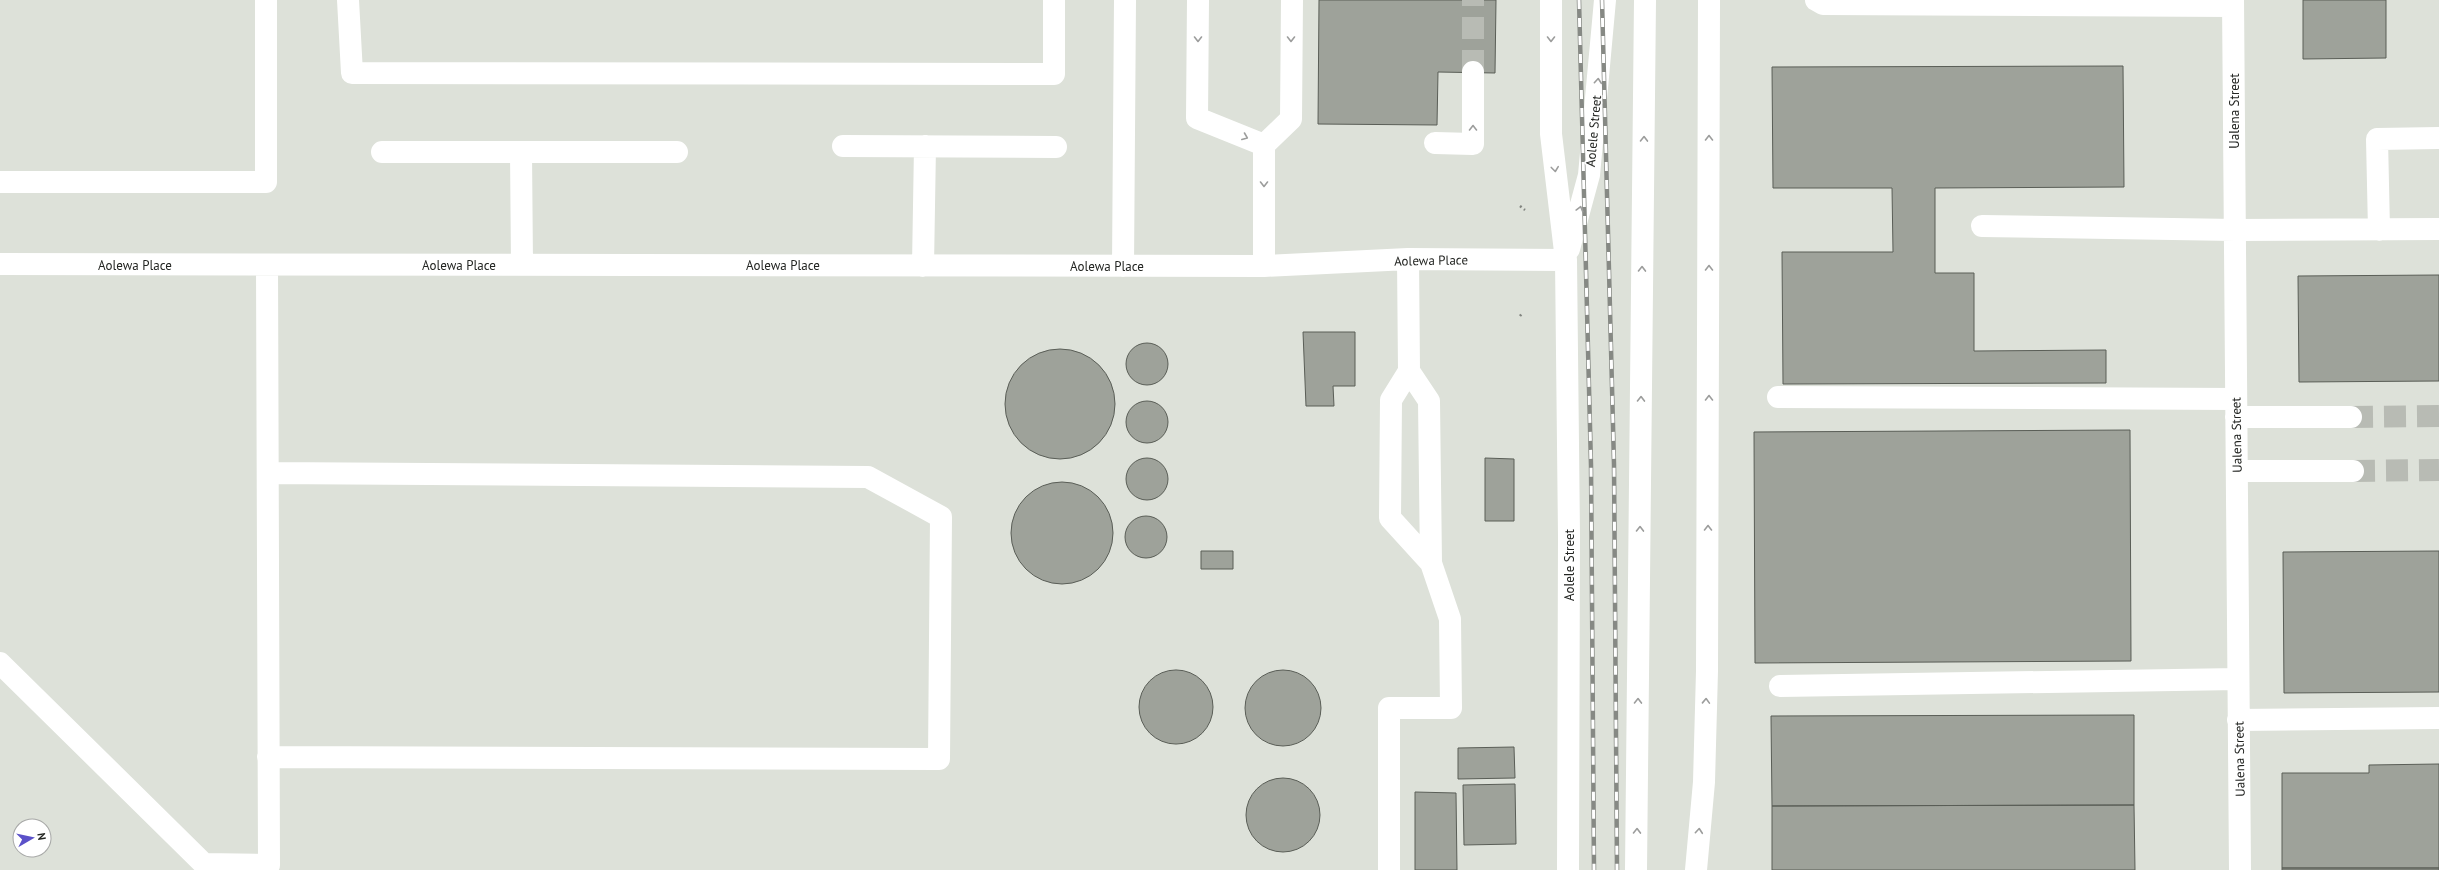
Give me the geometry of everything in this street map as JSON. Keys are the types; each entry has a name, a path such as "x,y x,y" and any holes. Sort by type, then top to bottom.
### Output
{"main road":[{"path":"0,182 266,182 266,0"},
{"path":"348,0 352,73 1054,74 1054,0"},
{"path":"1123,266 1125,0"},
{"path":"1198,0 1197,118 1264,145"},
{"path":"1264,266 1264,145 1291,119 1292,0"},
{"name":"Aolele Street","path":"1552,0 1551,134 1566,260 1569,536 1568,870"},
{"name":"Aolele Street","path":"1566,260 1589,175 1605,0"},
{"path":"1636,870 1645,0"},
{"path":"1696,870 1704,782 1708,567 1710,0"},
{"path":"1816,0 1823,4 2233,3"},
{"name":"Ualena Street","path":"2233,3 2240,870"},
{"path":"1435,143 1473,144 1473,72"},
{"path":"2379,230 2377,139 2439,138"},
{"path":"843,146 1056,146"},
{"path":"923,266 925,146"},
{"path":"382,152 677,152"},
{"path":"521,152 522,265"},
{"path":"1982,226 2235,230 2439,229"},
{"path":"1408,259 1409,371 1391,400 1390,518 1431,563"},
{"name":"Aolewa Place","path":"0,264 1264,266 1408,259 1566,260"},
{"path":"0,663 204,864 269,865 268,265"},
{"path":"1389,870 1389,708 1451,708 1450,619 1431,563 1429,401 1409,371"},
{"path":"1778,397 2236,408 2351,416"},
{"path":"2237,471 2353,471"},
{"path":"268,473 868,477 941,517 939,759 268,757"},
{"path":"1780,686 2238,679"},
{"path":"2238,720 2439,718"}],"path":[{"path":"1520,206 1525,210"},
{"path":"1520,316 1523,312"}],"building":[{"path":"1319,0 1496,0 1495,73 1438,72 1437,125 1318,124"},
{"path":"2303,0 2386,0 2386,58 2303,59"},
{"path":"2123,66 2124,187 1935,188 1935,273 1974,273 1974,351 2106,350 2106,383 1783,384 1782,252 1893,252 1892,188 1773,188 1772,67"},
{"path":"2439,275 2439,381 2299,382 2298,276"},
{"path":"1303,332 1355,332 1355,386 1333,386 1334,406 1306,406"},
{"path":"1147,343 1162,349 1168,364 1162,379 1147,385 1132,379 1126,364 1132,349"},
{"path":"1060,349 1081,353 1091,358 1099,365 1106,373 1111,383 1115,404 1111,425 1106,435 1099,443 1091,450 1081,455 1060,459 1039,455 1029,450 1021,443 1014,435 1009,425 1005,404 1009,383 1014,373 1021,365 1029,358 1039,353"},
{"path":"1147,401 1162,407 1168,422 1162,437 1147,443 1132,437 1126,422 1132,407"},
{"path":"2130,430 2131,661 1755,663 1754,432"},
{"path":"1147,458 1162,464 1168,479 1162,494 1147,500 1132,494 1126,479 1132,464"},
{"path":"1485,458 1514,459 1514,521 1485,521"},
{"path":"1062,482 1082,486 1090,490 1098,497 1105,505 1109,513 1113,533 1109,553 1105,561 1098,569 1090,576 1082,580 1062,584 1042,580 1034,576 1026,569 1019,561 1015,553 1011,533 1015,513 1019,505 1026,497 1034,490 1042,486"},
{"path":"1146,516 1161,522 1167,537 1161,552 1146,558 1131,552 1125,537 1131,522"},
{"path":"1201,551 1233,551 1233,569 1201,569"},
{"path":"2439,551 2439,692 2284,693 2283,552"},
{"path":"1176,670 1197,676 1207,686 1213,707 1207,728 1197,738 1176,744 1155,738 1145,728 1139,707 1145,686 1155,676"},
{"path":"1283,670 1298,673 1310,681 1318,693 1321,708 1318,723 1310,735 1298,743 1283,746 1268,743 1256,735 1248,723 1245,708 1248,693 1256,681 1268,673"},
{"path":"2134,715 2134,805 1772,806 1771,716"},
{"path":"1514,747 1515,778 1458,779 1458,748"},
{"path":"2439,764 2439,868 2282,868 2282,773 2369,773 2369,765"},
{"path":"1276,778 1290,778 1304,784 1314,794 1320,808 1318,829 1314,836 1304,846 1290,852 1276,852 1262,846 1252,836 1246,822 1246,808 1252,794 1262,784"},
{"path":"1515,784 1516,844 1464,845 1463,785"},
{"path":"1415,792 1456,793 1457,870 1415,870"},
{"path":"2134,805 2135,870 1772,870 1772,806"},
{"path":"2282,868 2439,868 2439,870 2282,870"}],"tunnel":[{"path":"1473,0 1473,72"},
{"path":"2351,417 2439,416"},
{"path":"2353,471 2439,470"}],"railway":[{"path":"1579,0 1591,465 1594,870"},
{"path":"1602,0 1614,464 1617,870"}]}
